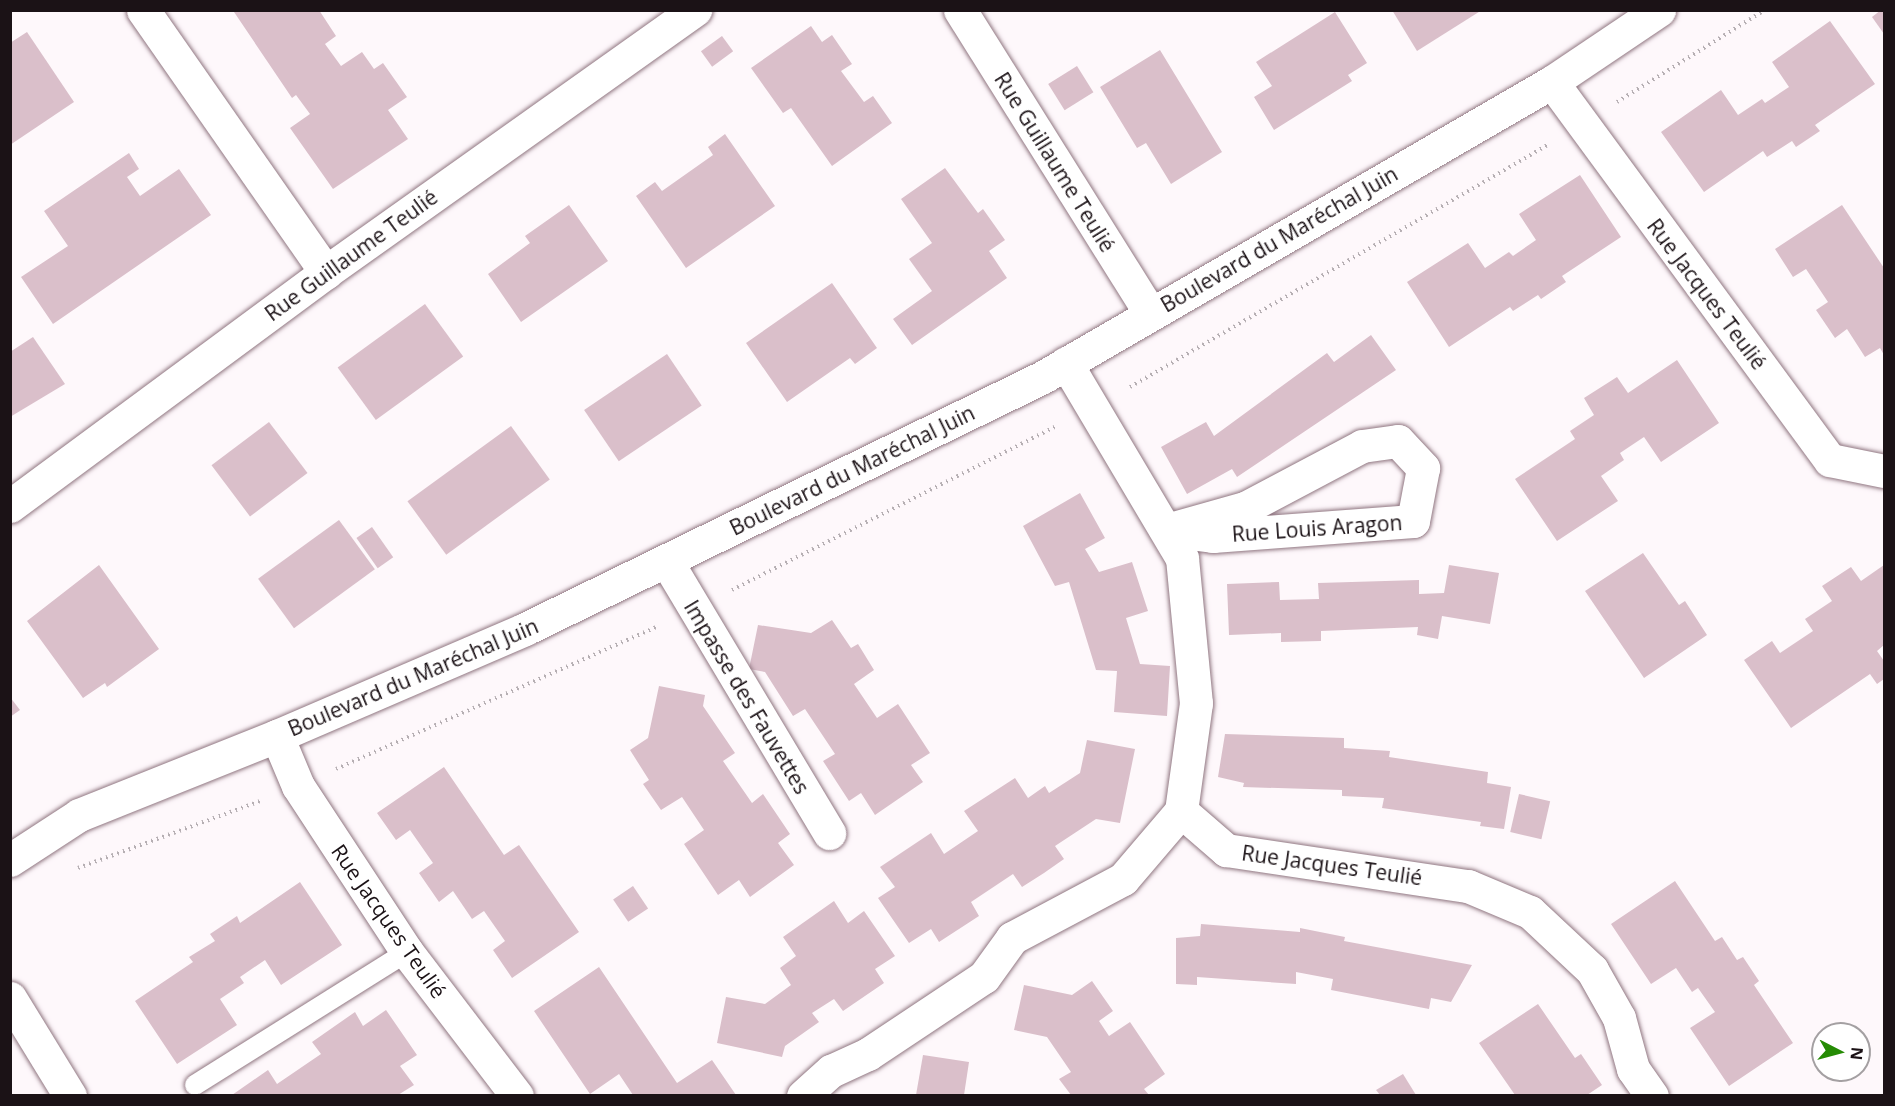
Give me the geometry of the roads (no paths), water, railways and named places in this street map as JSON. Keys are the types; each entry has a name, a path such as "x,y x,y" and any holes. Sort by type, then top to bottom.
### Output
{"street":[{"path":"142,10 326,272"},
{"name":"Rue Guillaume Teulié","path":"10,506 326,272 694,10"},
{"name":"Rue Guillaume Teulié","path":"960,10 1150,313"},
{"name":"Boulevard du Maréchal Juin","path":"10,860 79,815 277,736 525,629 867,466 1066,363 1552,82 1659,10"},
{"name":"Rue Jacques Teulié","path":"1552,82 1830,460 1884,471"},
{"path":"803,1095 831,1071 868,1054 984,977 1012,938 1123,879 1181,811 1196,703 1182,558 1066,363"},
{"name":"Rue Louis Aragon","path":"1398,441 1423,468 1413,521 1213,536 1167,530 1245,508 1362,446 1398,441"},
{"name":"Impasse des Fauvettes","path":"667,562 829,833"},
{"name":"Rue Jacques Teulié","path":"277,736 298,786 406,952 517,1095"},
{"name":"Rue Jacques Teulié","path":"1181,811 1226,850 1468,886 1530,912 1592,970 1619,1018 1633,1068 1652,1095"},
{"path":"10,998 70,1095"}],"lane":[{"path":"195,1085 406,952"}]}
